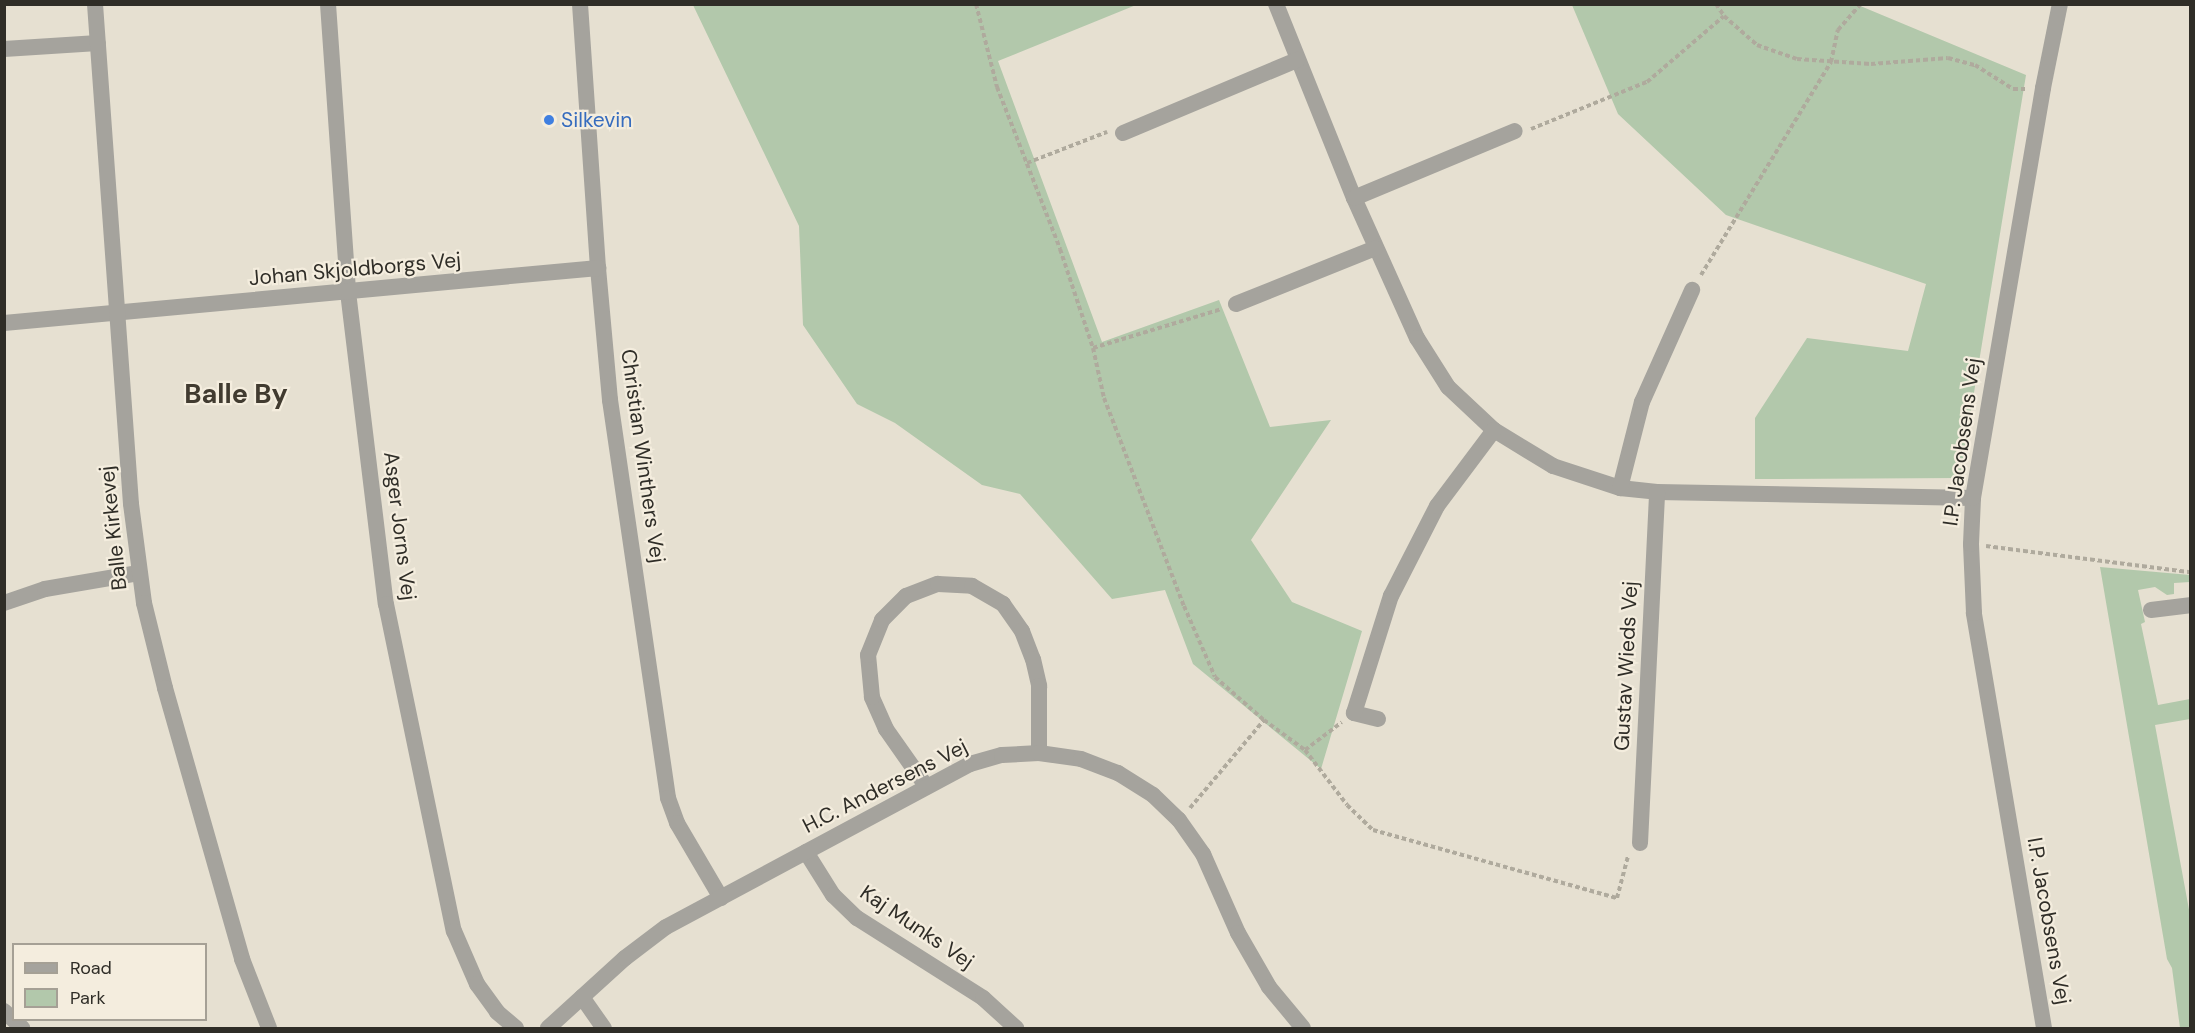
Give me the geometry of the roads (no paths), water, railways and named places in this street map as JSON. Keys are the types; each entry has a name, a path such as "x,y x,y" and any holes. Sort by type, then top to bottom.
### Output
{"street":[{"name":"Balle Kirkevej","path":"95,4 117,314 139,573 165,688 242,959 269,1029"},
{"name":"Asger Jorns Vej","path":"328,4 348,292 386,604 454,931 477,984 497,1012 516,1029"},
{"name":"Christian Winthers Vej","path":"580,4 598,268 610,400 668,798 677,823 721,898"},
{"path":"1276,4 1354,198 1417,338 1448,387 1494,430 1553,466 1620,488 1657,492 1973,498"},
{"name":"I.P. Jacobsens Vej","path":"2044,1029 1974,613 1971,544 1973,498 2043,88 2060,4"},
{"path":"4,49 98,43"},
{"path":"1123,133 1297,60"},
{"path":"1354,198 1515,131"},
{"path":"1236,304 1376,248"},
{"name":"Johan Skjoldborgs Vej","path":"4,323 598,268"},
{"path":"1620,488 1642,402 1692,290"},
{"path":"1378,719 1354,712 1391,596 1437,506 1494,430"},
{"name":"Gustav Wieds Vej","path":"1640,843 1657,492"},
{"path":"4,603 45,589 139,573"},
{"path":"926,786 886,729 872,696 868,656 882,620 906,596 938,584 972,586 1003,604 1022,632 1033,659 1039,686 1039,753"},
{"path":"2151,610 2190,605"},
{"name":"H.C. Andersens Vej","path":"548,1029 625,958 666,927 970,764 1002,755 1039,753 1081,759 1118,774 1153,795 1179,820 1203,855 1238,933 1269,987 1302,1029"},
{"name":"Kaj Munks Vej","path":"806,852 833,895 857,918 983,998 1016,1029"},
{"path":"582,997 604,1029"}],"place":[{"name":"Silkevin","path":"549,120"}],"district":[{"name":"Balle By","path":"236,394"}]}
